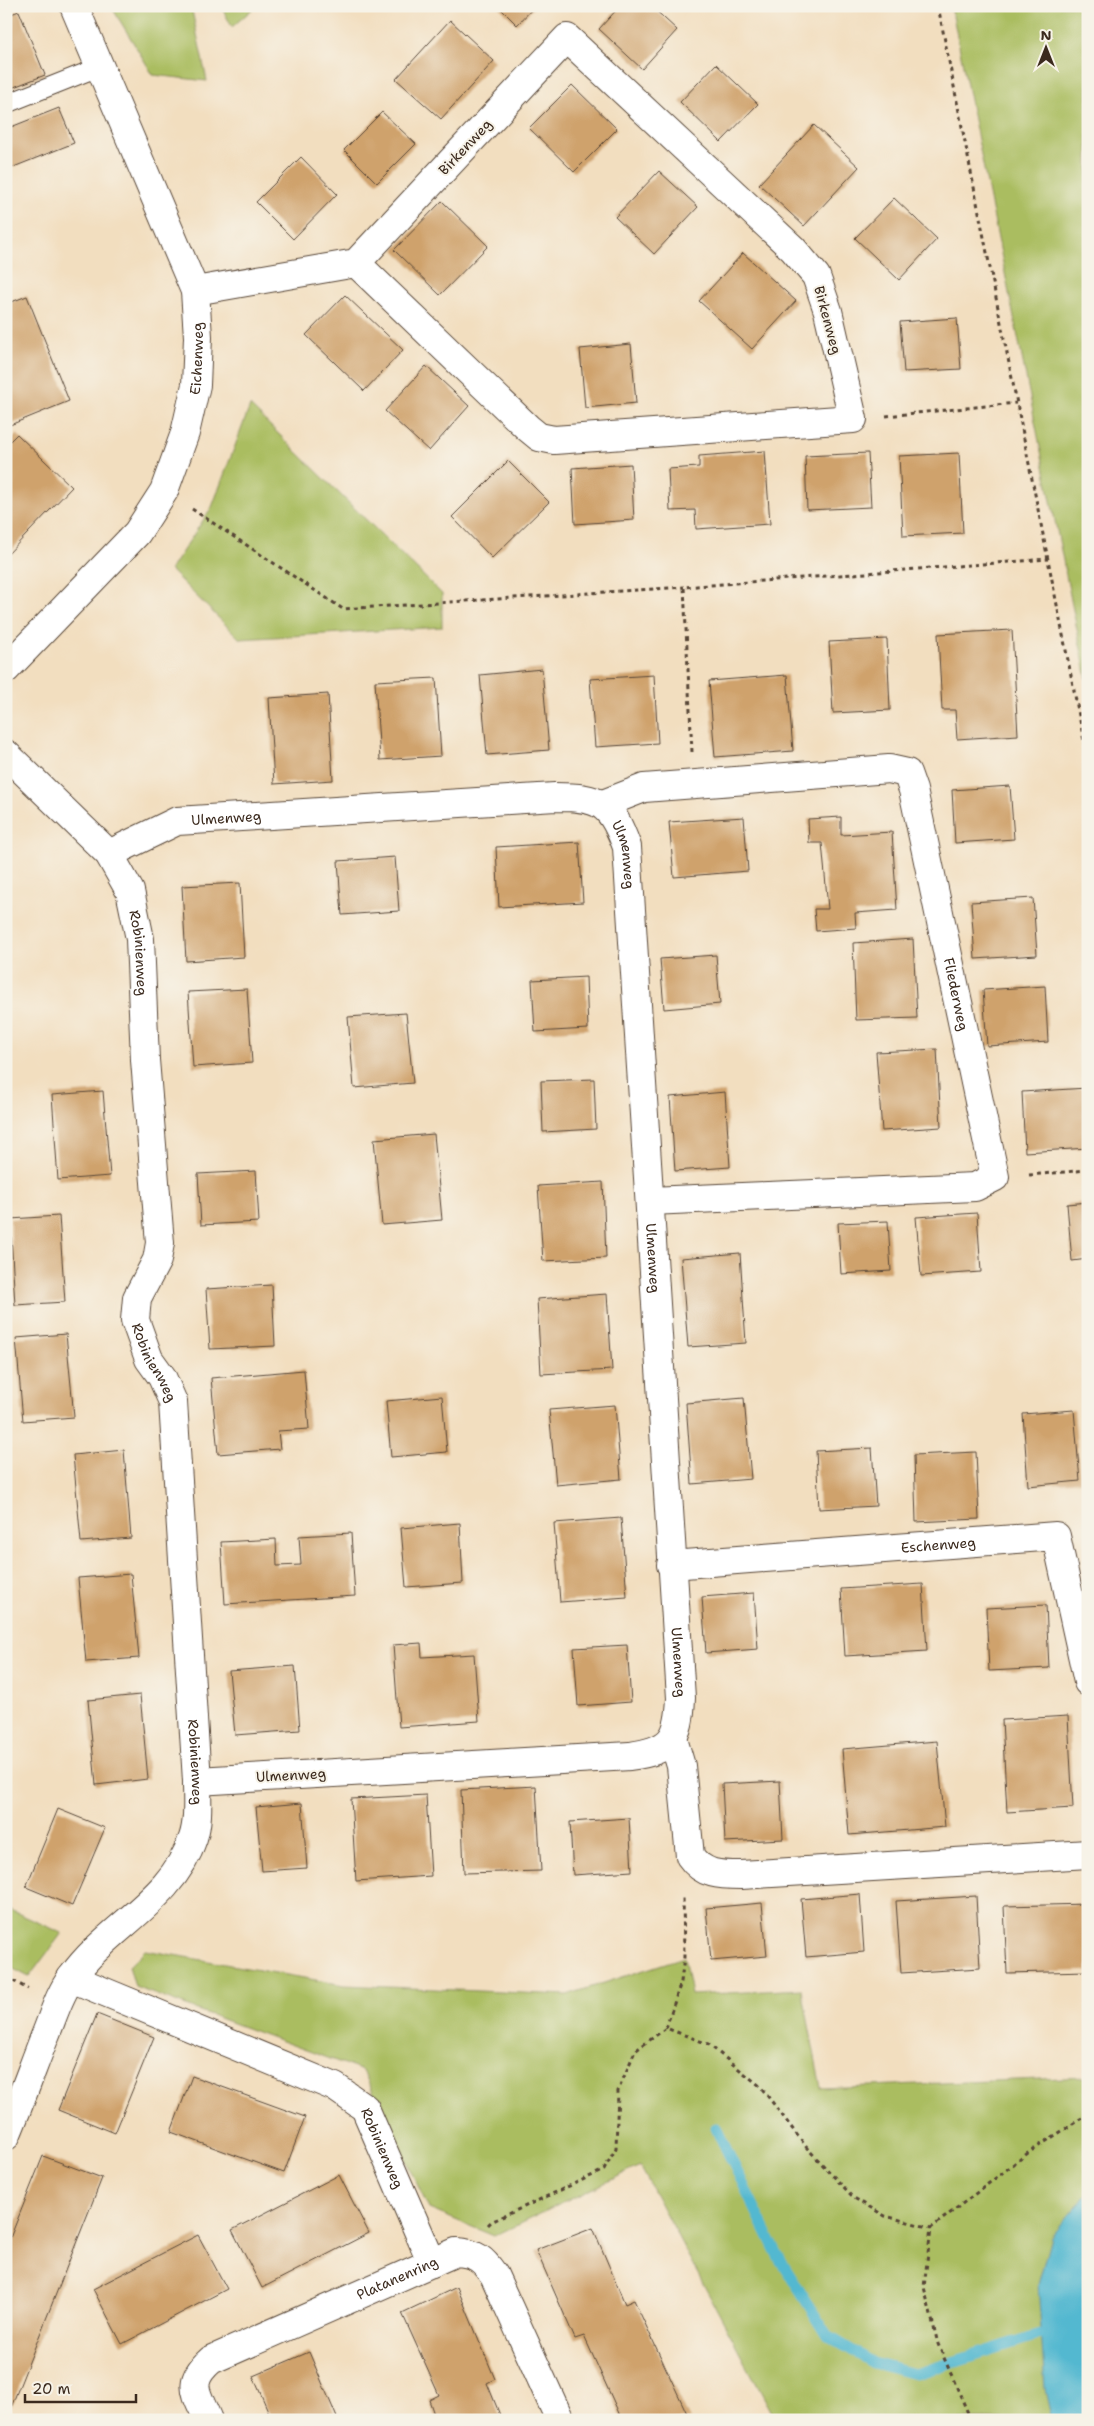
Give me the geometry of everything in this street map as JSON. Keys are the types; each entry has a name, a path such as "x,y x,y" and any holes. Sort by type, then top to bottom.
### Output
{"street":[{"name":"Eichenweg","path":"6,669 137,533 164,491 185,433 196,385 198,337 195,291 74,6"},
{"name":"Birkenweg","path":"356,263 567,38 792,249 816,276 828,311 853,419"},
{"path":"195,291 356,263 528,428 540,436 554,440 853,419"},
{"name":"Robinienweg","path":"6,754 109,854 130,891 140,939 145,1060 160,1243 157,1260 137,1298 135,1320 149,1359 162,1377 173,1402 197,1781 197,1811 194,1836 186,1855 170,1881 94,1952 71,1978 58,2004 6,2136"},
{"name":"Fliederweg","path":"603,804 644,788 888,769 907,773 913,790 995,1177"},
{"name":"Ulmenweg","path":"109,854 177,821 555,797 582,797 603,804 619,824 627,847 680,1698 680,1722 673,1739 653,1752 630,1756 197,1781"},
{"path":"650,1201 974,1187 995,1177"},
{"name":"Eschenweg","path":"671,1565 1056,1536 1088,1682"},
{"path":"673,1739 681,1766 690,1856 697,1866 706,1872 741,1874 1088,1854"},
{"name":"Robinienweg","path":"71,1978 334,2087 365,2108 432,2264"},
{"name":"Platanenring","path":"208,2420 194,2386 199,2371 211,2360 456,2252 470,2252"},
{"path":"470,2252 482,2259 494,2275 560,2420"}],"lane":[{"path":"6,104 99,67"}],"path":[{"path":"938,6 1088,761"},
{"path":"853,419 1016,403"},
{"path":"164,491 343,609 684,587 1048,558"},
{"path":"684,587 694,785"},
{"path":"995,1177 1088,1170"},
{"path":"470,2252 491,2222 604,2170 616,2148 618,2091 635,2051 666,2028 681,1982 684,1956 683,1895 697,1866"},
{"path":"666,2028 708,2044 760,2086 807,2148 854,2198 885,2216 931,2228"},
{"path":"971,2420 938,2344 924,2287 931,2228 1028,2153 1088,2114"}],"green space":[{"path":"111,6 191,6 207,81 153,75"},
{"path":"221,6 256,6 232,27"},
{"path":"951,6 1088,6 1088,684"},
{"path":"250,406 442,594 442,627 240,639 170,570 212,507"},
{"path":"6,1908 62,1933 29,1977 6,1965"},
{"path":"145,1950 344,1985 567,1995 684,1957 691,1995 802,1989 821,2088 1088,2077 1088,2420 776,2420 640,2166 494,2236 429,2209 363,2071 135,1987 129,1966"}],"water":[{"path":"1088,2193 1088,2420 1052,2420 1045,2389 1038,2285 1051,2236"}],"building":[{"path":"498,6 535,6 517,25"},
{"path":"620,6 651,6 677,30 642,69 599,29"},
{"path":"19,11 45,75 6,90 6,16"},
{"path":"450,20 494,61 441,119 396,79"},
{"path":"716,64 758,104 721,142 680,102"},
{"path":"572,85 617,129 574,172 529,128"},
{"path":"59,108 74,143 6,170 6,129"},
{"path":"382,112 416,144 377,183 344,150"},
{"path":"814,125 859,167 804,226 759,184"},
{"path":"301,157 337,194 293,239 256,202"},
{"path":"659,171 698,207 654,254 615,217"},
{"path":"894,198 937,239 899,280 855,238"},
{"path":"442,201 488,246 440,295 394,250"},
{"path":"743,253 796,301 752,349 699,301"},
{"path":"345,295 403,350 364,391 306,335"},
{"path":"27,296 69,401 10,425 6,417 6,304"},
{"path":"957,318 961,369 904,372 900,322"},
{"path":"631,344 636,403 585,408 580,349"},
{"path":"426,366 469,406 429,451 385,411"},
{"path":"17,434 72,487 6,556 6,445"},
{"path":"765,451 770,524 696,529 695,510 670,511 668,469 699,467 699,456"},
{"path":"868,453 871,507 807,510 805,456"},
{"path":"959,453 963,533 903,536 899,456"},
{"path":"508,461 549,502 492,558 452,517"},
{"path":"631,464 634,520 575,524 572,468"},
{"path":"1012,630 1018,735 957,739 955,710 942,710 938,634"},
{"path":"887,639 890,710 833,713 829,642"},
{"path":"542,669 549,750 487,755 480,675"},
{"path":"654,675 658,743 595,747 590,679"},
{"path":"787,675 793,751 715,757 709,681"},
{"path":"436,678 441,756 380,760 375,681"},
{"path":"328,694 333,780 274,784 269,698"},
{"path":"1010,786 1014,839 955,843 952,790"},
{"path":"744,817 748,871 674,877 669,822"},
{"path":"841,817 841,835 892,832 897,910 855,913 856,928 816,931 814,909 828,909 822,843 809,843 808,819"},
{"path":"579,842 583,902 499,907 496,847"},
{"path":"395,857 399,911 342,915 338,861"},
{"path":"240,883 244,957 186,961 182,886"},
{"path":"1033,898 1037,955 975,959 971,902"},
{"path":"913,939 917,1018 856,1020 853,943"},
{"path":"716,955 720,1004 664,1009 660,959"},
{"path":"586,977 588,1029 535,1032 532,980"},
{"path":"1045,986 1048,1042 987,1046 983,990"},
{"path":"247,989 252,1063 193,1067 188,992"},
{"path":"406,1013 413,1083 354,1088 348,1017"},
{"path":"937,1049 941,1127 882,1131 876,1052"},
{"path":"594,1079 596,1129 543,1132 541,1081"},
{"path":"1087,1088 1088,1148 1025,1152 1022,1092"},
{"path":"103,1091 110,1176 58,1180 52,1095"},
{"path":"725,1092 730,1167 675,1171 670,1097"},
{"path":"434,1134 442,1220 382,1225 374,1139"},
{"path":"256,1171 259,1222 201,1225 198,1174"},
{"path":"603,1182 606,1258 543,1261 538,1186"},
{"path":"1088,1202 1088,1259 1072,1261 1067,1204"},
{"path":"977,1213 981,1272 921,1276 916,1217"},
{"path":"59,1216 65,1302 15,1305 10,1219"},
{"path":"888,1221 891,1271 841,1274 838,1223"},
{"path":"740,1253 746,1343 688,1347 681,1258"},
{"path":"272,1285 275,1346 210,1349 206,1289"},
{"path":"607,1294 612,1370 541,1374 537,1299"},
{"path":"66,1334 74,1417 23,1421 16,1338"},
{"path":"304,1370 309,1429 278,1431 280,1449 218,1454 211,1378"},
{"path":"442,1396 447,1452 391,1457 386,1401"},
{"path":"744,1398 751,1479 692,1484 686,1403"},
{"path":"615,1405 621,1479 556,1485 549,1410"},
{"path":"1074,1410 1080,1481 1028,1486 1023,1414"},
{"path":"872,1448 876,1506 819,1509 816,1451"},
{"path":"124,1450 131,1538 81,1542 73,1455"},
{"path":"976,1452 979,1519 916,1522 914,1455"},
{"path":"621,1518 627,1597 560,1602 554,1523"},
{"path":"460,1523 463,1583 406,1587 401,1528"},
{"path":"351,1533 355,1596 225,1604 221,1542 276,1539 277,1566 301,1565 299,1536"},
{"path":"131,1574 139,1658 86,1662 78,1578"},
{"path":"923,1584 927,1651 845,1656 841,1589"},
{"path":"754,1593 758,1649 706,1653 702,1597"},
{"path":"1046,1605 1049,1668 989,1671 986,1608"},
{"path":"421,1643 422,1657 474,1654 479,1721 399,1727 393,1645"},
{"path":"627,1645 631,1702 578,1706 574,1648"},
{"path":"295,1666 300,1730 235,1735 229,1671"},
{"path":"140,1695 148,1779 96,1785 88,1700"},
{"path":"1068,1716 1073,1808 1007,1812 1002,1720"},
{"path":"937,1741 945,1827 849,1835 842,1749"},
{"path":"780,1781 783,1839 725,1842 722,1784"},
{"path":"536,1786 541,1871 464,1873 461,1790"},
{"path":"426,1795 431,1876 356,1881 351,1799"},
{"path":"302,1803 307,1868 262,1871 256,1807"},
{"path":"58,1809 105,1828 72,1906 26,1887"},
{"path":"629,1818 632,1871 573,1875 570,1822"},
{"path":"860,1894 864,1952 806,1957 801,1899"},
{"path":"976,1896 980,1968 901,1973 896,1901"},
{"path":"762,1903 767,1956 711,1961 706,1908"},
{"path":"1088,1904 1088,1971 1007,1973 1004,1906"},
{"path":"97,2014 154,2037 115,2133 58,2110"},
{"path":"192,2076 305,2117 284,2173 171,2132"},
{"path":"43,2156 102,2178 6,2420 6,2248"},
{"path":"339,2175 369,2233 262,2288 232,2230"},
{"path":"593,2228 625,2304 634,2300 690,2420 622,2420 584,2336 575,2339 536,2250"},
{"path":"198,2235 227,2289 122,2344 93,2289"},
{"path":"457,2287 495,2379 487,2383 502,2420 436,2420 429,2400 439,2395 402,2313"},
{"path":"309,2352 338,2420 272,2420 253,2376"}],"waterway":[{"path":"716,2128 779,2258 828,2336 873,2363 915,2374 1041,2334"}]}
